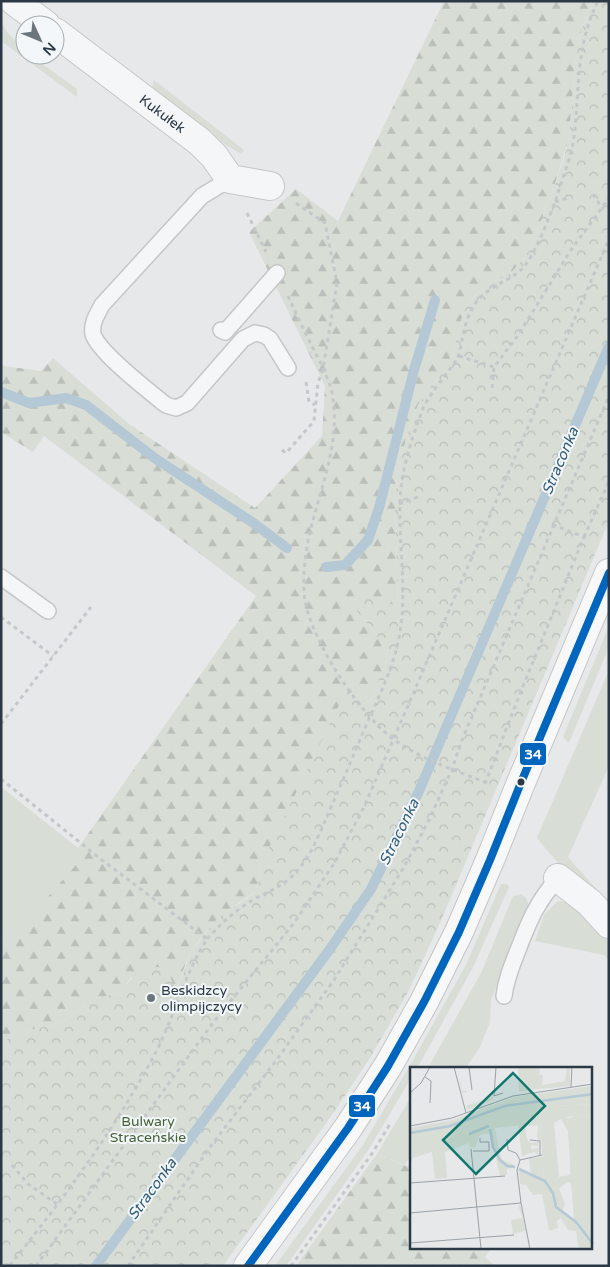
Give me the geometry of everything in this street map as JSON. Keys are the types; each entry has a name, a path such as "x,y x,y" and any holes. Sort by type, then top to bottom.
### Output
{"street":[{"path":"14,1 33,15"},
{"name":"Kukułek","path":"65,40 200,142 214,156 230,179"},
{"path":"230,179 270,186"},
{"path":"248,1266 348,1128 388,1066 424,1002 459,932 609,573"},
{"path":"558,878 590,903 609,924"}],"lane":[{"path":"230,179 202,196 102,306 93,321 94,335 101,348 110,357 166,406 176,408 187,403 242,339 256,334 270,339 288,368"},
{"path":"221,330 225,332 276,273"},
{"path":"1,577 48,611"},
{"path":"504,996 506,979 531,917 544,895 558,878"}],"path":[{"path":"9,1266 35,1234 120,1116 157,1049 195,958 207,939 225,920 246,904 274,890 290,878 313,848 390,670 401,627 402,561 400,504 411,443 423,408 436,386 459,356 464,328 472,308 492,288 524,267 531,257 554,202 574,138 579,66 584,37 598,1"},
{"path":"230,179 323,369 333,399 335,424 332,445 309,538 305,570 305,600 323,650 370,718 393,739 418,755 485,782"},
{"path":"270,186 326,224 337,283 323,369 318,383 314,421 286,453 282,450"},
{"path":"593,194 602,208"},
{"path":"554,202 568,198"},
{"path":"492,388 494,367 520,334 571,250 609,198"},
{"path":"36,1266 212,1024 294,923 335,862 364,806 609,239"},
{"path":"459,356 494,367"},
{"path":"128,1266 210,1147 275,1062 334,980 404,867 429,820 452,769 462,740 609,396"},
{"path":"485,790 485,782 584,537 609,481"},
{"path":"400,504 420,496"},
{"path":"554,524 584,537"},
{"path":"1,724 91,607"},
{"path":"1,617 53,656"},
{"path":"1,780 102,860 207,939"},
{"path":"291,1266 373,1152 392,1119"},
{"path":"12,1165 28,1184 57,1204"}],"green space":[{"path":"444,1 592,1 580,35 575,65 569,138 550,199 528,253 511,273 490,283 466,306 453,354 418,405 406,439 397,478 395,508 398,606 354,608 375,632 388,656 370,702 364,702 261,864 257,891 221,917 206,933 187,961 175,995 131,977 123,992 93,999 62,1023 11,1034 1,1048 1,950 82,858 75,852 256,596 44,436 33,452 1,432 1,363 4,366 41,371 53,358 129,424 255,508 322,436 325,386 249,232 296,189 338,221"},
{"name":"Bulwary Straceńskie","path":"592,1 609,1 609,521 440,923 408,992 370,1058 332,1115 223,1266 1,1266 1,1048 11,1034 62,1023 93,999 123,992 136,973 146,969 159,967 171,978 175,994 191,952 217,919 257,891 261,864 343,697 355,690 364,702 370,702 388,656 375,632 354,608 362,593 398,606 395,508 397,478 406,439 418,405 453,354 466,306 490,283 511,273 528,253 564,158 569,138 575,65 580,35"},
{"path":"1,20 6,31 15,40 15,51 1,41"},
{"path":"34,65 44,65 77,89 77,97"},
{"path":"154,80 244,150 241,154 180,117 151,91"},
{"path":"609,626 609,647 569,743 563,737"},
{"path":"609,670 609,766 568,857 599,892 581,884 557,862 537,838"},
{"path":"1,787 78,848 76,852 82,858 1,950"},
{"path":"501,884 507,884 509,887 473,967 419,1065 418,1067 410,1067 410,1080 369,1149 286,1266 275,1266 363,1145 466,965"},
{"path":"521,894 526,898 530,907 491,1000 490,1022 480,1047 467,1067 429,1067 482,971 513,896"},
{"path":"558,901 573,903 609,940 609,960 604,955 535,941 544,915"},
{"path":"410,1099 410,1157 405,1165 377,1154"},
{"path":"377,1154 410,1168 410,1250 490,1250 485,1257 495,1266 296,1266"}],"waterway":[{"path":"326,567 345,565 368,540 379,508 414,370 435,300"},
{"name":"Straconka","path":"96,1266 330,949 371,889 419,791 609,346"},
{"path":"1,392 29,403 66,398 86,405 156,459 252,522 287,548"}],"transit line":[{"name":"34","path":"248,1266 348,1128 388,1066 424,1002 459,932 609,573"}],"place":[{"name":"Beskidzcy olimpijczycy","path":"151,998"}]}
